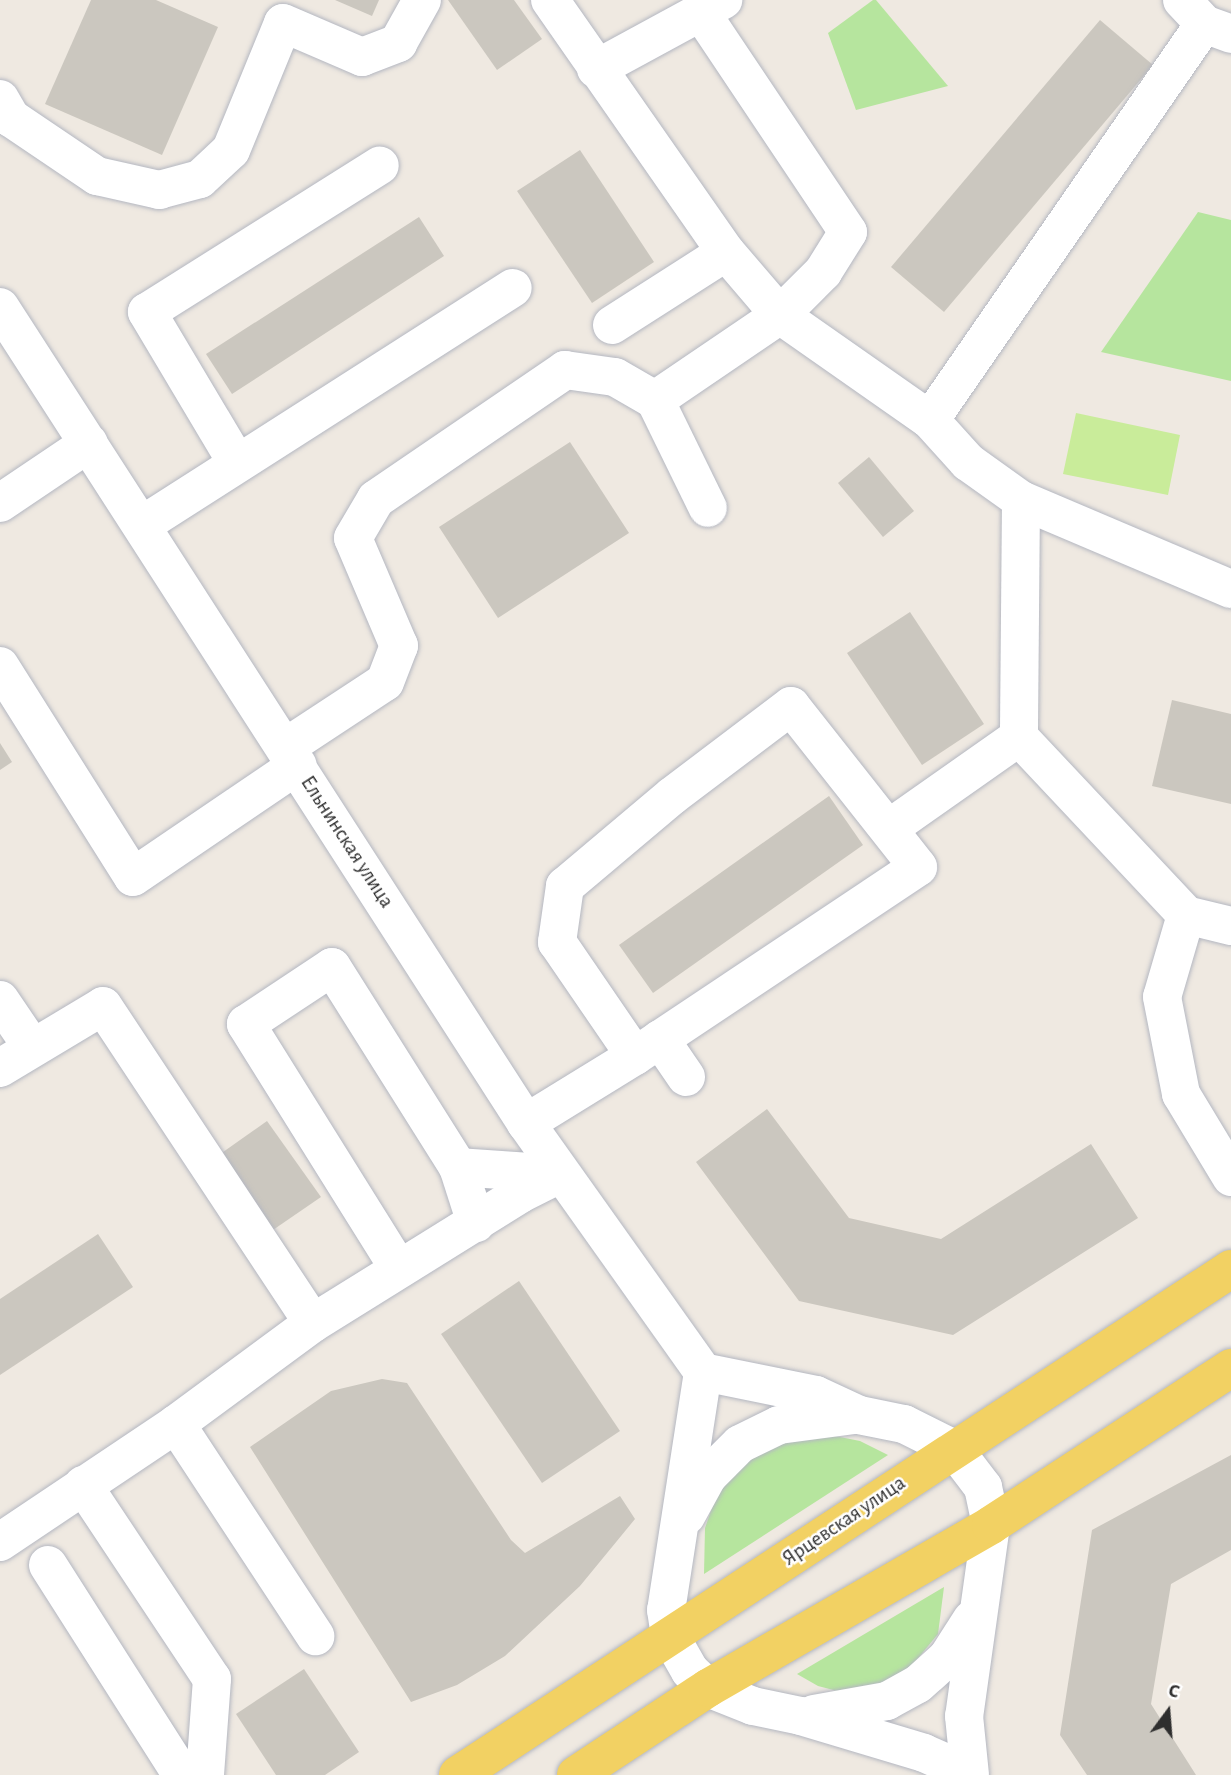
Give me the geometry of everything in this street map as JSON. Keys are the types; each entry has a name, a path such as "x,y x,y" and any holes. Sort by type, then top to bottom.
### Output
{"main road":[{"name":"Ярцевская улица","path":"458,1775 1231,1269"},
{"path":"576,1775 708,1688 991,1525 1231,1368"}],"street":[{"path":"0,99 11,118 97,176 159,190 200,179 230,150 284,23 362,57 398,43 422,0"},
{"path":"550,0 726,253 780,315 930,419 968,462 1021,500 1231,589"},
{"path":"596,69 712,6 848,232 823,272 780,315 655,400"},
{"path":"930,419 1206,19"},
{"path":"237,463 147,312 380,165"},
{"path":"612,325 726,253"},
{"path":"142,525 513,288"},
{"name":"Ельнинская улица","path":"0,307 292,756 526,1123 703,1372"},
{"path":"0,666 133,877 385,682 399,646 353,538 376,499 565,370 615,377 655,400 708,508"},
{"path":"0,503 89,443"},
{"path":"1021,500 1019,737 1186,915 1231,926"},
{"path":"526,1123 648,1047 918,867 891,827 791,706 672,796 565,886 557,942 648,1047 686,1077"},
{"path":"891,827 1019,737"},
{"path":"1186,915 1162,998 1181,1094 1231,1177"},
{"path":"399,1269 246,1024 332,967 458,1167 476,1223"},
{"path":"0,1000 32,1047"},
{"path":"0,1068 103,1006 313,1323"},
{"path":"458,1167 560,1174"},
{"path":"0,1542 176,1424 313,1323 560,1174"},
{"path":"703,1372 816,1395 859,1415 904,1424 954,1448 983,1487 991,1525 964,1716 969,1774 925,1753 801,1716 753,1706 708,1688 690,1671 670,1636 666,1611 675,1536 703,1372"},
{"path":"675,1536 708,1476 740,1444 779,1425 814,1417 859,1415"},
{"path":"176,1424 315,1636"},
{"path":"83,1485 212,1679 205,1775"},
{"path":"48,1565 182,1775"},
{"path":"801,1716 854,1710 887,1701 918,1684 947,1658 980,1602"}],"green space":[{"path":"876,0 948,86 856,110 828,33"},
{"path":"1198,212 1231,220 1231,381 1101,352"},
{"path":"1076,413 1180,435 1168,495 1063,474"},
{"path":"830,1435 860,1441 888,1455 704,1574 705,1528 715,1499 732,1473 769,1446"},
{"path":"944,1587 938,1634 900,1680 841,1692 818,1686 797,1674"}],"building":[{"path":"91,0 156,0 218,27 162,155 45,104"},
{"path":"335,0 379,0 372,16"},
{"path":"448,0 514,0 542,39 497,70"},
{"path":"1100,20 1153,65 944,312 891,267"},
{"path":"580,150 654,262 592,303 517,191"},
{"path":"419,217 444,256 232,394 206,354"},
{"path":"570,442 629,533 498,618 439,527"},
{"path":"869,457 914,511 883,537 838,483"},
{"path":"910,612 984,724 922,765 847,653"},
{"path":"1172,700 1231,714 1231,804 1152,786"},
{"path":"0,743 12,762 0,770"},
{"path":"829,796 863,845 653,993 619,945"},
{"path":"767,1109 849,1218 941,1239 1091,1144 1138,1218 953,1335 799,1301 696,1162"},
{"path":"267,1121 321,1197 270,1232 216,1157"},
{"path":"98,1234 133,1287 0,1375 0,1299"},
{"path":"519,1281 620,1431 542,1483 441,1334"},
{"path":"382,1379 407,1383 511,1540 525,1553 620,1496 635,1519 580,1586 505,1656 457,1685 411,1702 250,1447 331,1391"},
{"path":"1231,1455 1231,1550 1171,1584 1151,1704 1196,1775 1087,1775 1060,1735 1092,1530"},
{"path":"304,1669 359,1752 325,1775 276,1775 236,1714"}]}
